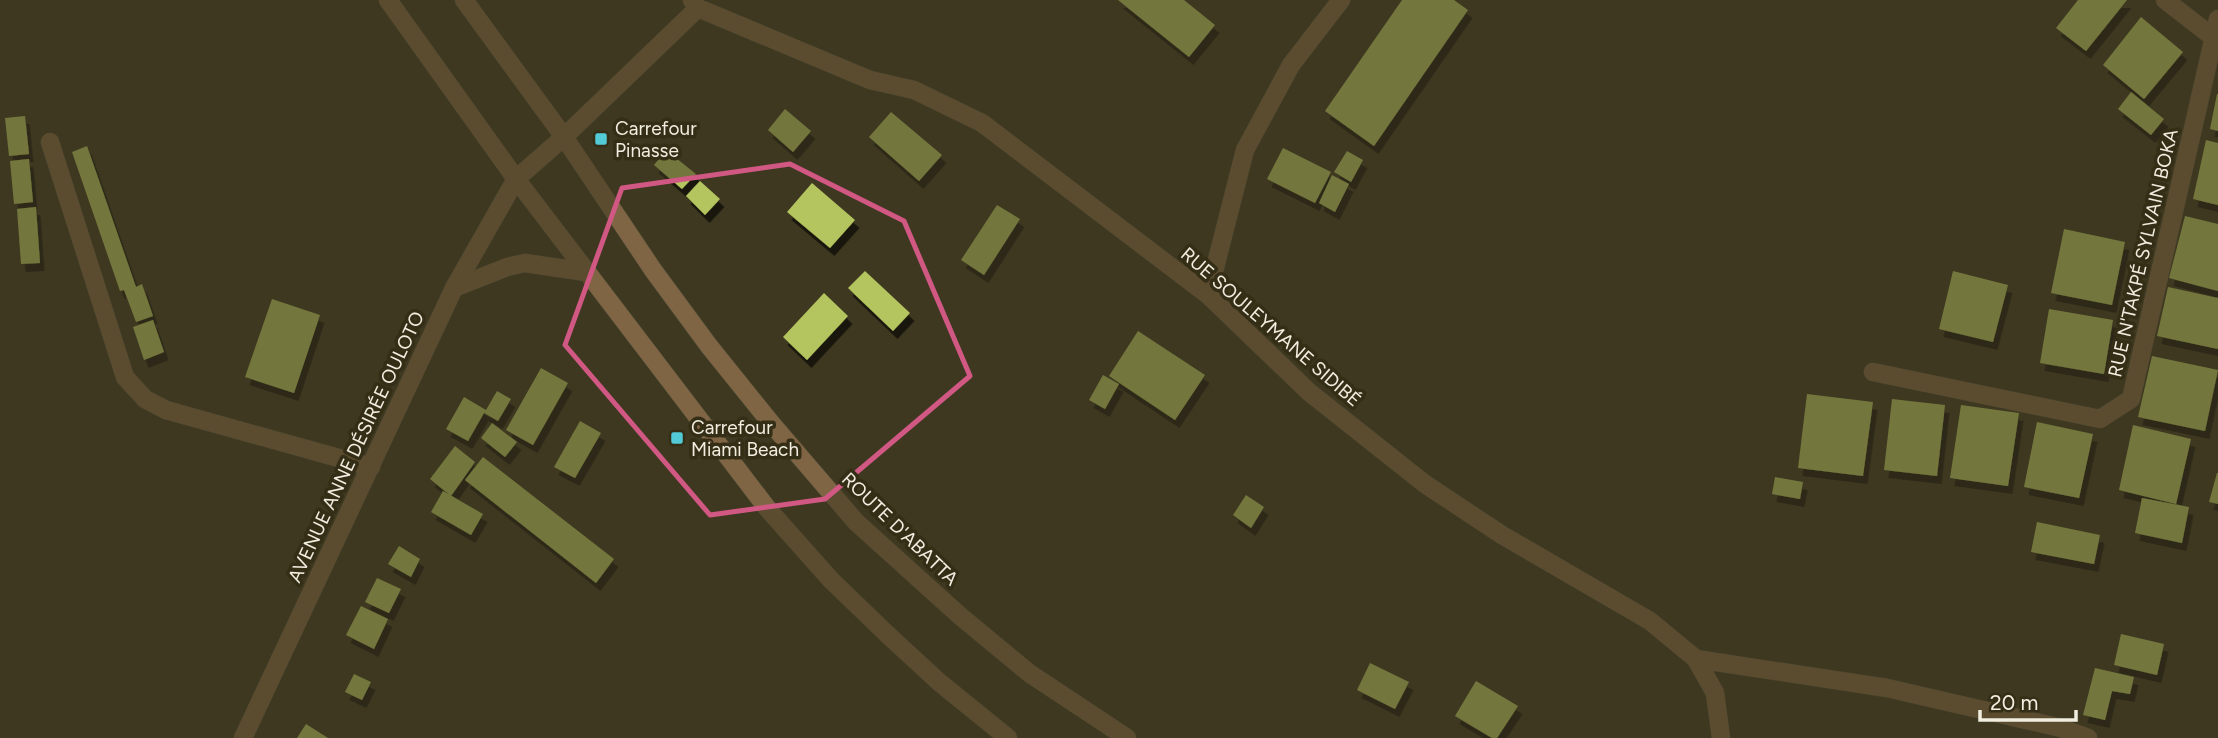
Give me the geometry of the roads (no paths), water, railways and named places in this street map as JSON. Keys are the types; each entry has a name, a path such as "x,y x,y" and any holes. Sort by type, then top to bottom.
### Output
{"street":[{"path":"388,0 516,179 766,508 831,580 939,682 1008,738"},
{"name":"ROUTE D'ABATTA","path":"464,0 564,137 653,270 709,346 856,522 958,615 1028,673 1127,738"},
{"path":"1208,295 1245,149 1291,65 1341,0"},
{"path":"2165,0 2214,38"},
{"name":"AVENUE ANNE DÉSIRÉE OULOTO","path":"243,738 454,288 516,179 564,137 695,4"},
{"name":"RUE SOULEYMANE SIDIBÉ","path":"695,4 870,80 914,90 982,123 1208,295 1309,392 1424,484 1502,535 1650,621 1696,659 1715,693 1721,738"},
{"name":"RUE N'TAKPÉ SYLVAIN BOKA","path":"1873,372 2100,418 2131,399 2218,19"},
{"path":"50,142 125,377 145,399 166,410 371,467"},
{"path":"454,288 507,267 525,263 586,272"},
{"path":"1696,659 1887,688 2061,728 2088,738"}],"place":[{"name":"Carrefour Pinasse","path":"601,139"},
{"name":"Carrefour Miami Beach","path":"677,438"}]}
